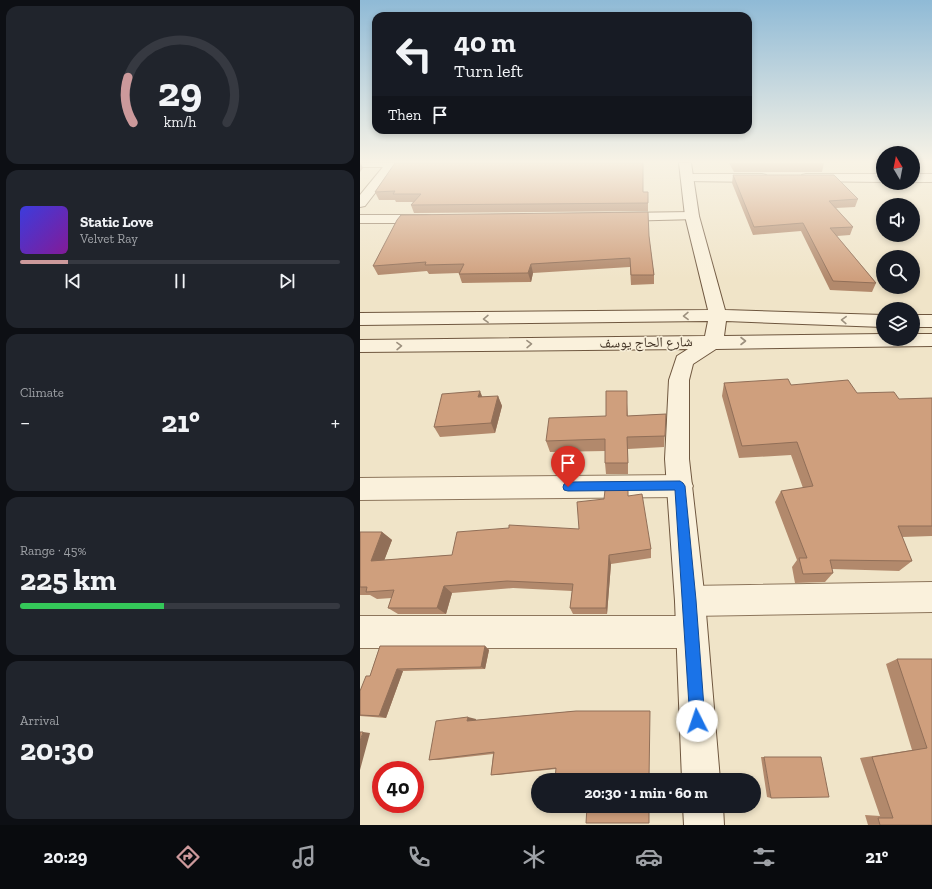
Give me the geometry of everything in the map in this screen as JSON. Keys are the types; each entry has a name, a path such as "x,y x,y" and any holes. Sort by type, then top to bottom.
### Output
{"street":[{"path":"690,202 716,328 684,361 679,380 677,459 690,600 701,773"},
{"path":"605,217 692,216"},
{"path":"360,219 439,218"},
{"name":"شارع الحاج يوسف","path":"360,319 716,328 932,340"},
{"name":"شارع الحاج يوسف","path":"360,346 876,321"},
{"path":"920,321 932,321"},
{"path":"360,489 680,486"},
{"path":"690,600 932,597"},
{"path":"360,632 691,632"},
{"path":"703,813 704,825"}],"building":[{"path":"414,202 648,202 648,203 411,205"},
{"path":"744,202 829,202 853,227 830,228 876,283 833,281 803,223 754,227"},
{"path":"648,212 649,236 654,275 631,275 630,258 531,264 528,273 459,274 464,264 425,265 426,262 373,266 401,215"},
{"path":"788,379 791,385 848,380 857,393 894,392 899,399 932,398 932,526 898,526 912,561 830,560 833,573 803,574 799,558 807,558 781,491 813,486 797,442 742,446 724,383"},
{"path":"480,391 478,397 498,396 491,423 434,427 442,394"},
{"path":"606,391 627,391 627,416 666,414 665,436 627,437 628,463 605,463 605,439 546,441 549,418 606,416"},
{"path":"628,489 628,496 642,494 651,549 609,555 606,608 570,608 573,584 507,581 444,586 437,608 388,608 394,590 366,592 367,587 360,587 360,532 382,532 371,561 452,555 457,532 509,528 509,525 579,529 577,502 604,499 605,490"},
{"path":"380,646 485,646 481,667 397,669 379,716 360,715 360,691 366,676 370,676"},
{"path":"897,659 932,659 932,825 880,825 878,818 893,818 872,757 927,748"},
{"path":"576,711 650,711 649,773 556,773 556,768 491,775 494,752 429,760 436,721 468,717 467,721"},
{"path":"360,732 363,732 360,741"},
{"path":"764,757 821,757 829,797 771,798"},
{"path":"587,813 649,813 649,823 586,823"}],"route":[{"path":"568,487 680,486 690,600 697,721"}]}
